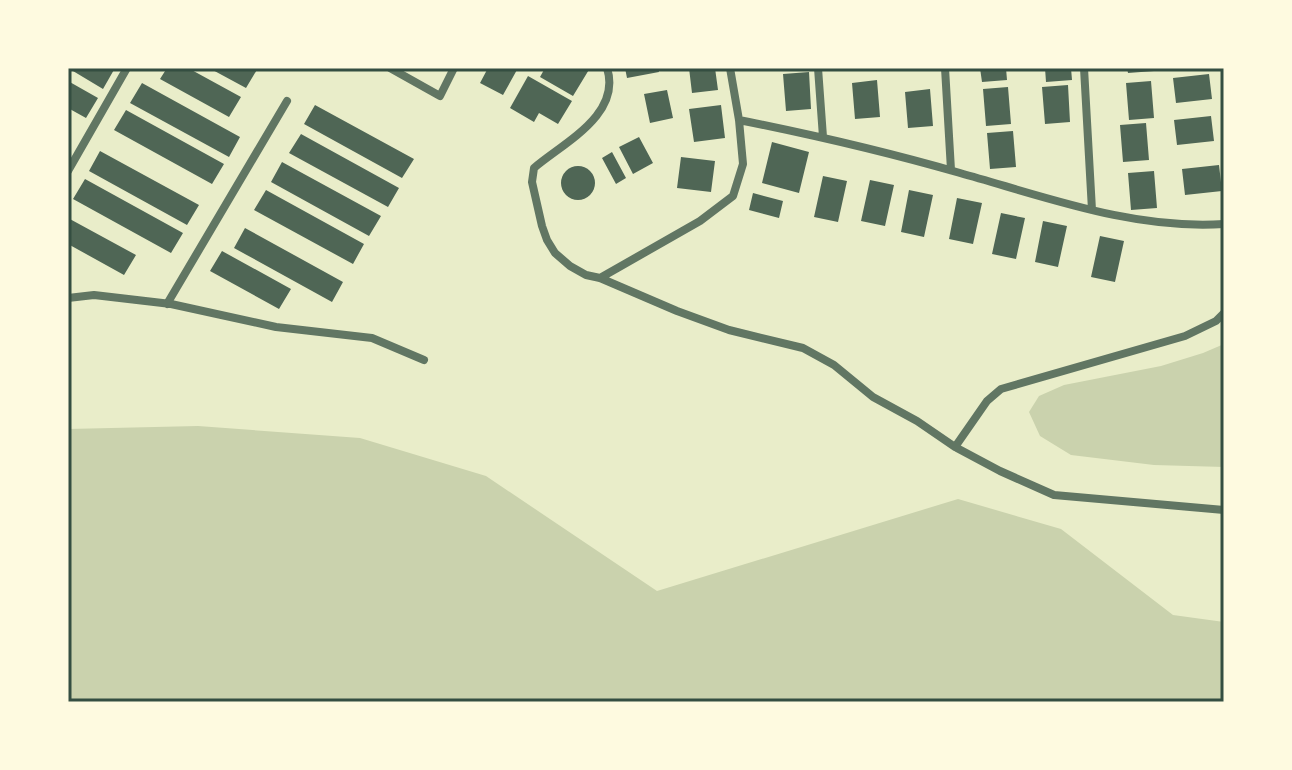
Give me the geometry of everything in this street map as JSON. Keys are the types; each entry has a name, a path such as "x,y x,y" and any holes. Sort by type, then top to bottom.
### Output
{"street":[{"path":"68,171 127,68"},
{"path":"390,68 440,96 454,68"},
{"path":"607,68 609,91 599,115 534,168 532,182 542,226 555,253 586,275 677,311 729,330 803,348 834,365 873,397 917,421 955,447 1054,495 1224,510"},
{"path":"600,278 700,221 733,196 743,164 730,68"},
{"path":"818,68 823,137"},
{"path":"945,68 951,170"},
{"path":"1084,68 1092,210"},
{"path":"167,304 287,101"},
{"path":"739,120 823,137 1092,210 1164,224 1224,224"},
{"path":"68,298 94,295 167,304 276,327 372,338 424,360"},
{"path":"955,447 987,401 1001,389 1185,336 1216,321 1224,313"}],"green space":[{"path":"1224,344 1224,467 1154,465 1071,455 1040,436 1029,412 1039,396 1064,385 1161,366"},
{"path":"198,426 360,438 486,476 657,591 958,499 1061,529 1173,615 1224,622 1224,702 68,702 68,429"}],"building":[{"path":"68,68 115,68 103,89"},
{"path":"167,68 188,68 241,97 229,117 160,79"},
{"path":"209,68 258,68 246,88"},
{"path":"488,68 518,68 503,95 480,83"},
{"path":"545,68 590,68 573,96 540,77"},
{"path":"625,68 658,68 659,72 627,78"},
{"path":"689,68 715,68 718,90 692,93"},
{"path":"980,68 1006,68 1007,80 982,82"},
{"path":"1045,68 1071,68 1072,80 1046,82"},
{"path":"1127,68 1153,68 1154,71 1128,73"},
{"path":"809,72 811,109 786,111 783,74"},
{"path":"1209,74 1212,99 1176,103 1173,78"},
{"path":"528,76 572,101 558,124 539,113 534,122 510,108"},
{"path":"877,80 880,117 855,119 852,83"},
{"path":"68,81 98,98 86,118 68,108"},
{"path":"1151,81 1154,118 1129,120 1126,83"},
{"path":"142,83 240,137 229,157 130,103"},
{"path":"1068,85 1070,122 1045,124 1042,87"},
{"path":"1008,87 1011,124 986,126 983,89"},
{"path":"930,89 933,126 908,128 905,92"},
{"path":"667,90 673,118 650,123 644,94"},
{"path":"315,105 414,159 402,178 304,124"},
{"path":"721,105 725,138 694,142 689,109"},
{"path":"126,110 224,164 212,184 114,130"},
{"path":"1211,116 1214,141 1177,145 1174,120"},
{"path":"1146,123 1149,160 1123,162 1120,125"},
{"path":"1013,131 1016,167 990,169 987,133"},
{"path":"301,134 399,188 388,207 289,153"},
{"path":"639,137 653,163 633,174 619,147"},
{"path":"772,142 809,152 799,193 762,183"},
{"path":"100,151 199,205 187,225 89,171"},
{"path":"612,152 626,178 616,184 602,158"},
{"path":"681,157 715,161 711,192 677,188"},
{"path":"282,162 381,216 369,236 271,182"},
{"path":"1219,165 1222,191 1185,195 1182,169"},
{"path":"578,166 590,171 595,183 590,195 578,200 566,195 561,183 566,171"},
{"path":"1154,171 1157,208 1131,210 1128,173"},
{"path":"823,176 847,181 838,222 814,217"},
{"path":"85,179 183,233 171,253 73,199"},
{"path":"870,180 894,185 885,226 861,221"},
{"path":"266,190 364,244 353,264 254,210"},
{"path":"909,190 933,195 924,237 901,232"},
{"path":"753,193 783,201 779,218 749,210"},
{"path":"957,198 982,203 973,244 949,239"},
{"path":"1001,213 1025,218 1016,259 992,254"},
{"path":"68,218 136,255 124,275 68,244"},
{"path":"1043,221 1067,226 1058,267 1035,262"},
{"path":"245,228 343,282 332,302 234,248"},
{"path":"1100,236 1124,241 1115,282 1091,277"},
{"path":"222,251 291,289 279,309 210,271"}]}
